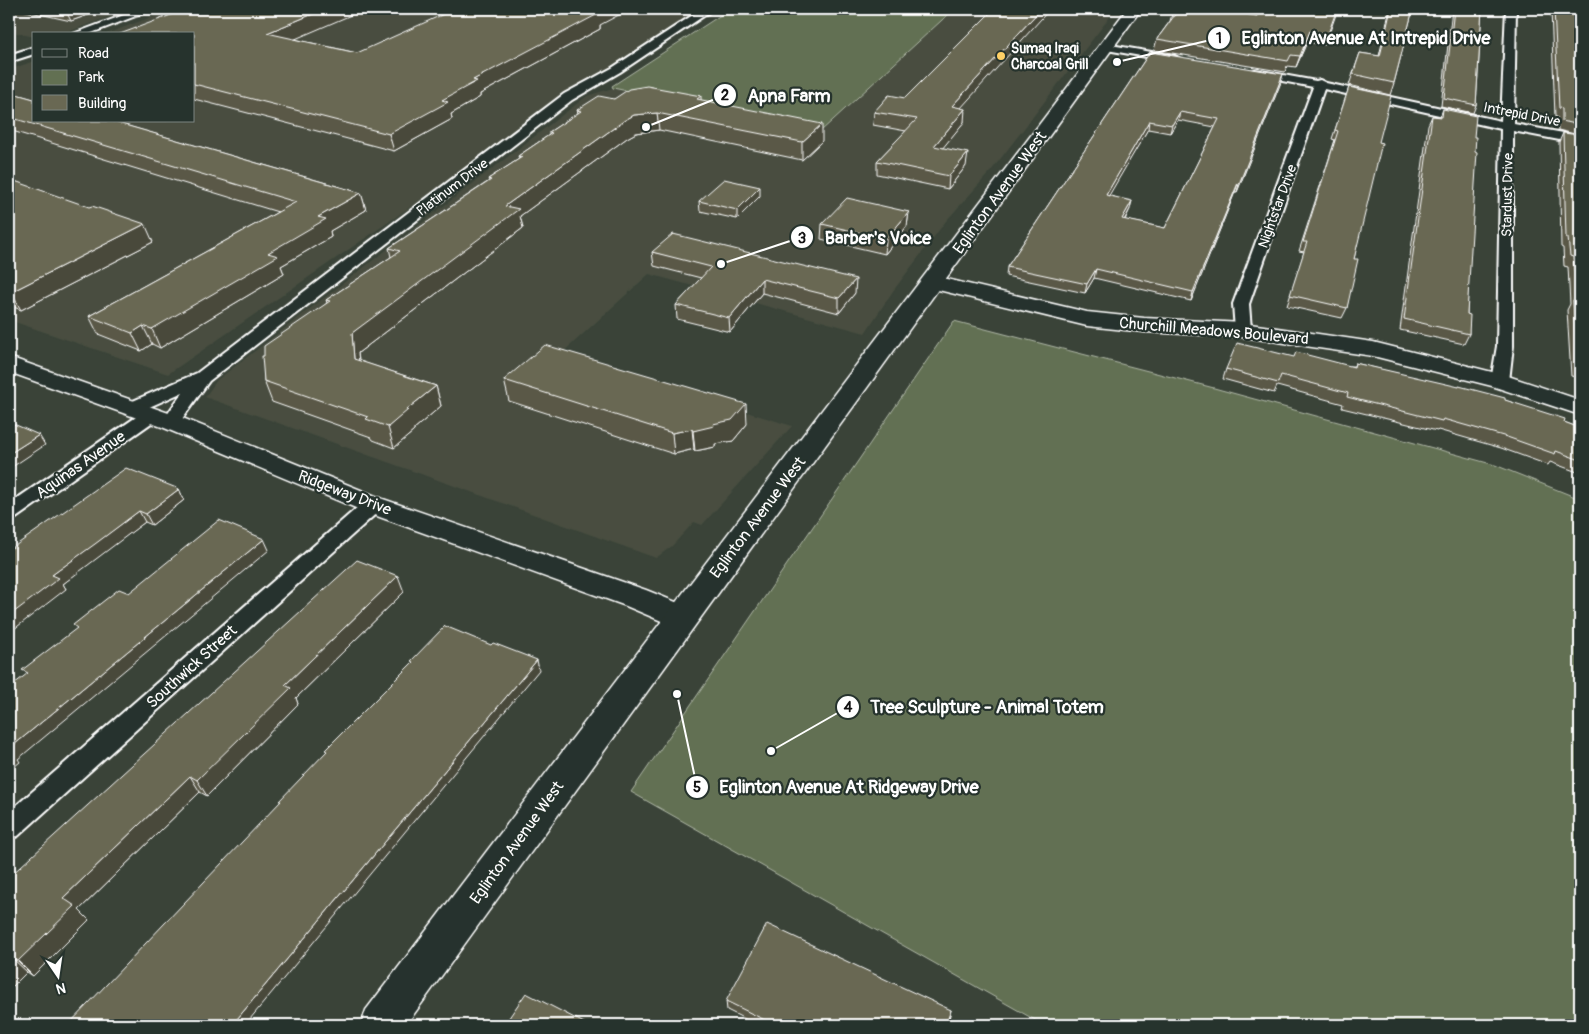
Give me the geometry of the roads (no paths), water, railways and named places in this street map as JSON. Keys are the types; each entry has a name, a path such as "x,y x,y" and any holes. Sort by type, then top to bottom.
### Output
{"main road":[{"name":"Eglinton Avenue West","path":"381,1025 682,617 934,282 1134,9"},
{"name":"Churchill Meadows Boulevard","path":"934,282 1087,319 1144,325 1242,330 1373,349 1500,381 1580,408"},
{"name":"Ridgeway Drive","path":"9,364 151,415 373,505 636,598 682,617"}],"street":[{"path":"84,32 149,9"},
{"name":"Platinum Drive","path":"151,415 568,98 616,70 709,9"},
{"name":"Stardust Drive","path":"1500,381 1505,346 1507,127 1511,9"},
{"path":"1105,48 1187,61"},
{"path":"9,60 32,51"},
{"name":"Intrepid Drive","path":"1245,71 1320,84 1507,127 1580,140"},
{"name":"Nightstar Drive","path":"1242,330 1242,304 1320,84"},
{"name":"Platinum Drive","path":"151,415 203,377"},
{"name":"Aquinas Avenue","path":"9,513 151,415"},
{"name":"Southwick Street","path":"9,828 373,505"}],"place":[{"name":"Sumaq Iraqi Charcoal Grill","path":"1001,56"},
{"name":"Eglinton Avenue At Intrepid Drive","path":"1117,62"},
{"name":"Apna Farm","path":"646,127"},
{"name":"Barber's Voice","path":"721,264"},
{"name":"Eglinton Avenue At Ridgeway Drive","path":"677,694"},
{"name":"Tree Sculpture - Animal Totem","path":"771,751"}]}
